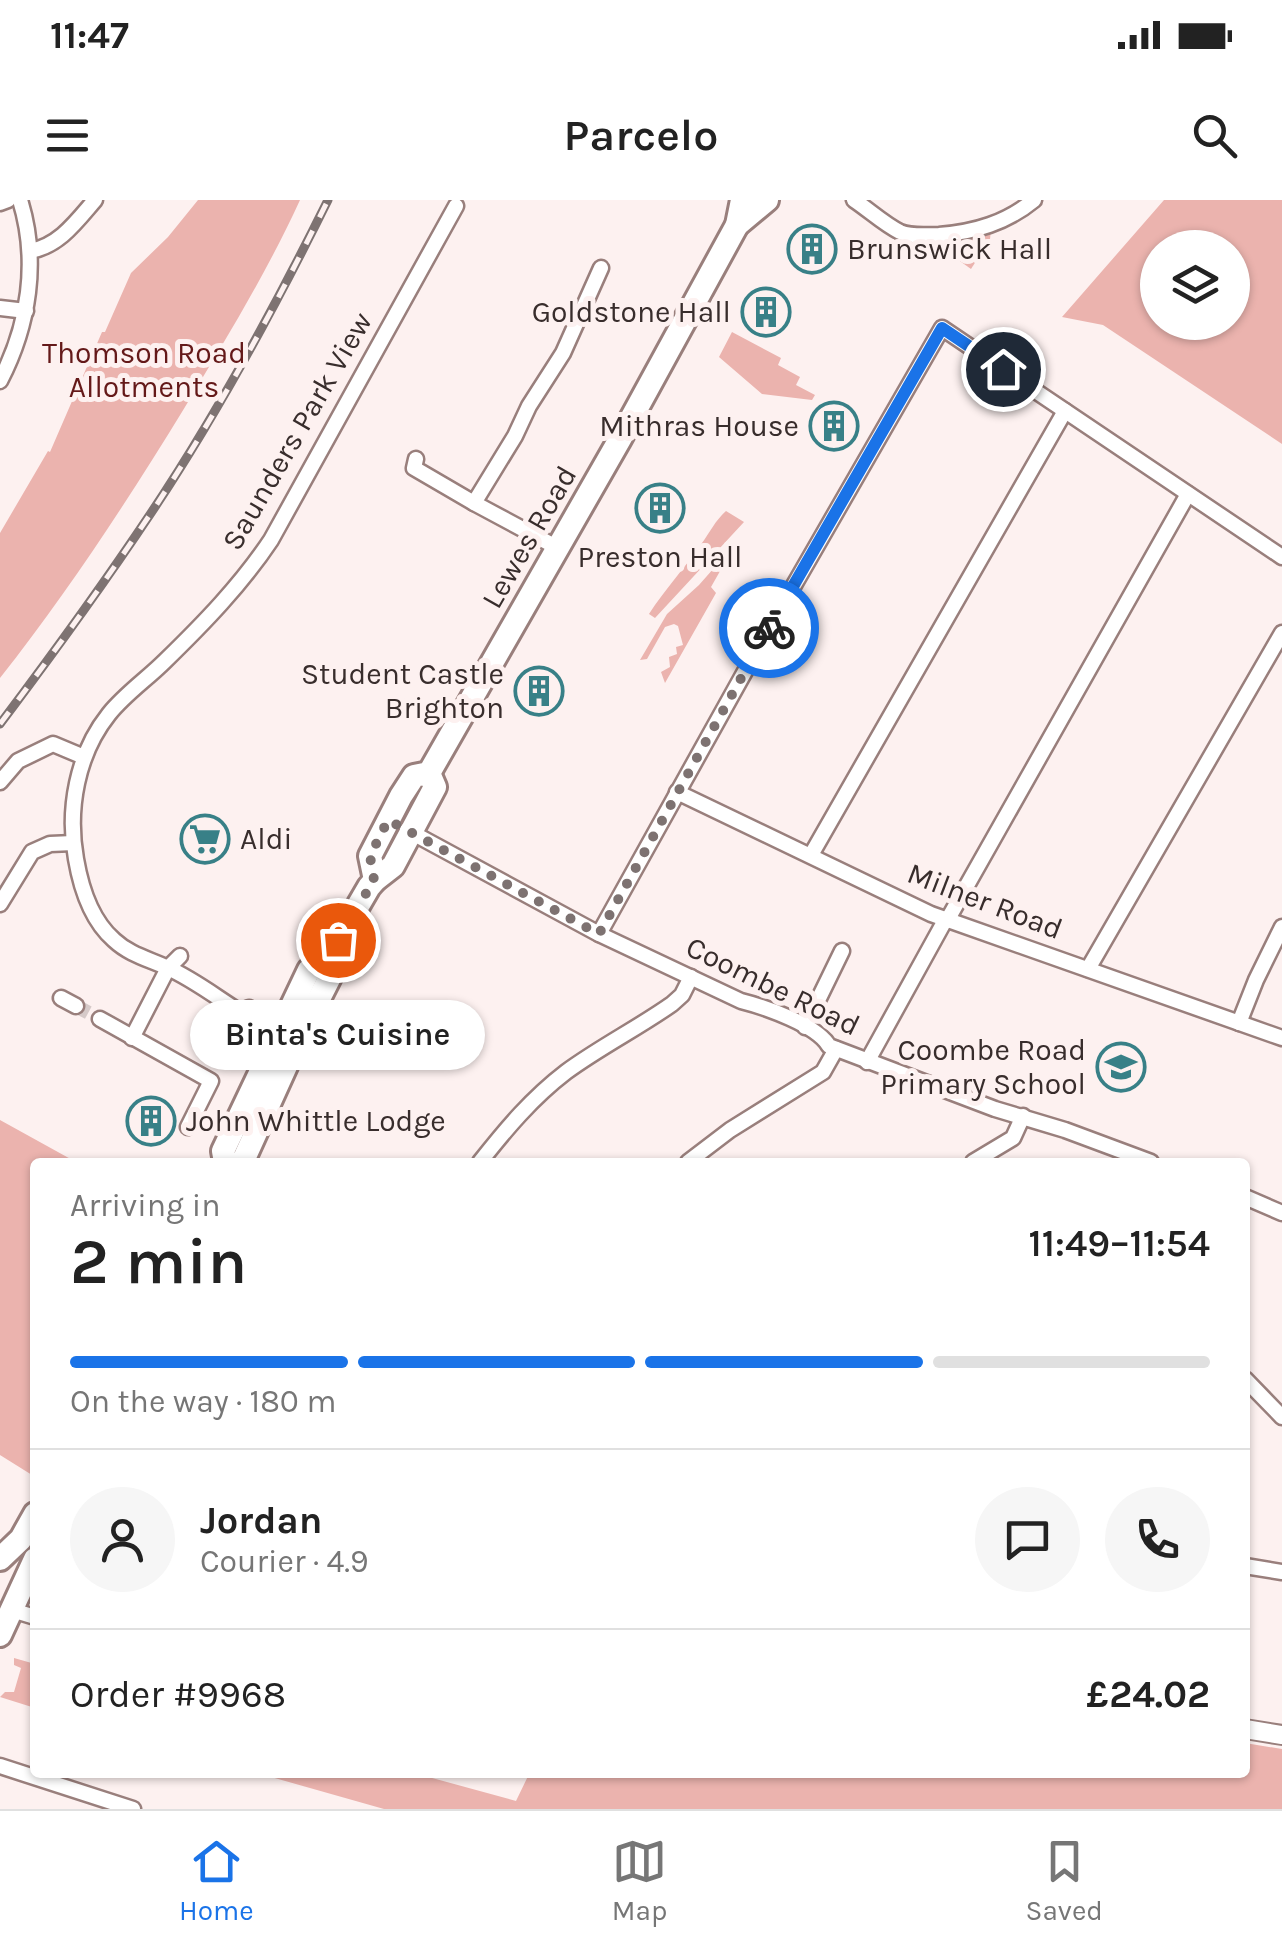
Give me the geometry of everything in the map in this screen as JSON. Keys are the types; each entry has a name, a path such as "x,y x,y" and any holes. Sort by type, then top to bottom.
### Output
{"main road":[{"name":"Lewes Road","path":"374,880 370,856 388,820 414,776 429,773 558,548 737,225 742,200"},
{"name":"Lewes Road","path":"737,225 766,200"},
{"name":"Lewes Road","path":"225,1158 224,1151 310,970 323,966 374,880 394,866 412,833 435,787 429,773"},
{"name":"Lewes Road","path":"245,1158 281,1036"},
{"path":"0,1561 30,1523"},
{"path":"0,1635 30,1574"}],"street":[{"path":"0,203 8,200"},
{"path":"0,381 26,311 30,251 20,200"},
{"path":"30,251 55,242 94,200"},
{"path":"854,200 903,234 924,236 972,231 1004,220 1034,200"},
{"name":"Saunders Park View","path":"281,1036 266,1018 249,1008 240,1012 174,962 126,950 102,928 85,896 73,843 74,804 84,757 110,713 212,613 262,552 456,206"},
{"path":"474,503 562,353 601,268"},
{"path":"0,308 26,311"},
{"path":"599,934 942,328 1282,557"},
{"path":"811,856 1065,411"},
{"path":"416,459 414,468 558,548"},
{"path":"868,1062 942,924 1188,494"},
{"path":"1088,969 1282,633"},
{"path":"0,782 18,761 53,744 84,757"},
{"name":"Milner Road","path":"678,792 931,914 1282,1038"},
{"name":"Coombe Road","path":"388,820 599,934 823,1036 836,1049 995,1110 1023,1116 1140,1158"},
{"path":"0,904 32,852 50,844 73,843"},
{"path":"1239,1023 1282,927"},
{"path":"805,1027 842,950"},
{"path":"132,1038 174,962"},
{"path":"483,1158 542,1092 584,1059 672,1004 691,977"},
{"path":"62,998 76,1006"},
{"path":"100,1019 212,1081 188,1127"},
{"path":"693,1158 730,1130 823,1072 836,1049"},
{"path":"980,1158 1013,1138 1023,1116"},
{"path":"1250,1199 1282,1212"},
{"path":"1250,1384 1282,1417"},
{"path":"0,1561 30,1564"},
{"path":"1250,1567 1282,1572"},
{"path":"1250,1730 1282,1735"},
{"path":"0,1766 30,1776"},
{"path":"37,1778 133,1809"}],"green space":[{"name":"Thomson Road Allotments","path":"198,200 300,200 246,305 163,442 73,579 0,678 0,533 50,452 131,273"},
{"path":"1164,200 1282,200 1282,444 1103,325 1062,317"},
{"path":"991,230 990,239 971,269 929,239"},
{"path":"732,332 781,358 778,365 800,377 796,385 815,395 812,400 762,394 719,357"},
{"path":"726,511 744,522 655,618 649,614 716,523"},
{"path":"736,543 711,587 716,593 665,683 661,672 670,667 669,657 677,654 676,647 683,645 678,626 665,627 647,659 640,660 667,614"},
{"path":"0,1120 69,1158 30,1158 30,1474 0,1455"},
{"path":"14,1658 30,1663 30,1706 0,1697 5,1692 14,1692 21,1668 14,1665"},
{"path":"1250,1744 1282,1749 1282,1809 384,1809 275,1778 432,1778 516,1801 527,1778 1250,1778"}],"tunnel":[{"path":"76,1006 100,1019"}],"railway":[{"path":"0,724 176,475 245,359 328,200"}],"way so far":[{"path":"338,940 374,880 370,856 388,820 599,934 769,628"}],"place":[{"name":"Brunswick Hall","path":"812,249"},
{"name":"Goldstone Hall","path":"766,312"},
{"name":"Mithras House","path":"834,426"},
{"name":"Preston Hall","path":"660,508"},
{"name":"Student Castle Brighton","path":"539,691"},
{"name":"Aldi","path":"205,839"},
{"name":"Binta's Cuisine","path":"338,940"},
{"name":"Coombe Road Primary School","path":"1121,1067"},
{"name":"John Whittle Lodge","path":"151,1121"}],"route":[{"path":"769,628 942,328 1003,369"}]}
